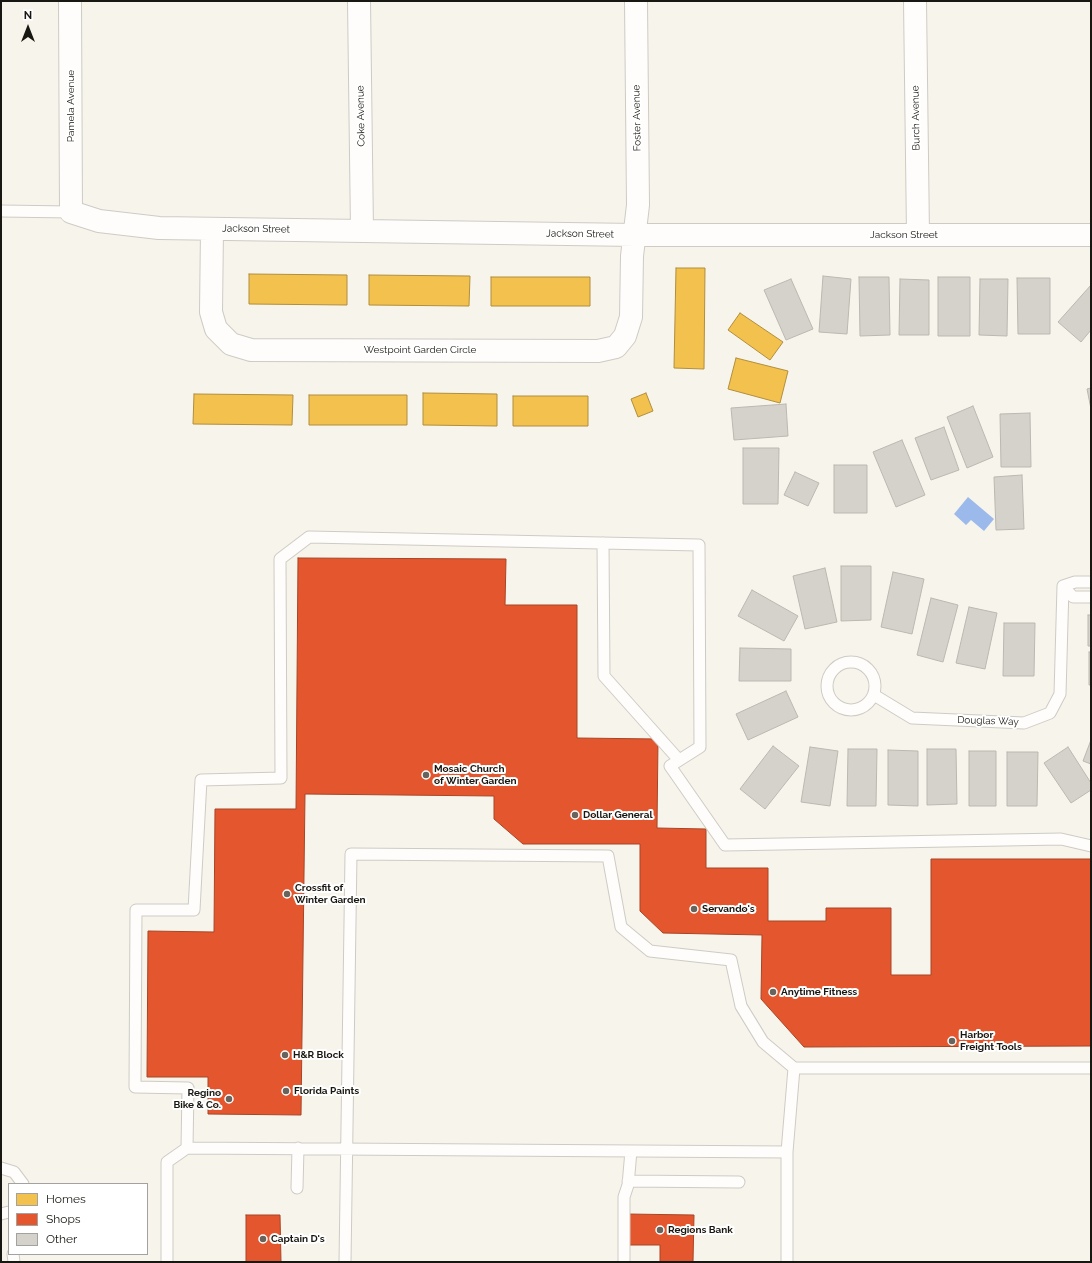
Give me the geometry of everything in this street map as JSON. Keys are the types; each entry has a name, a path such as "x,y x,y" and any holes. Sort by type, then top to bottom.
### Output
{"street":[{"name":"Pamela Avenue","path":"70,1 71,212"},
{"name":"Coke Avenue","path":"359,1 362,231"},
{"name":"Foster Avenue","path":"635,235 638,205 636,1"},
{"name":"Burch Avenue","path":"915,1 918,234"},
{"name":"Jackson Street","path":"71,212 99,221 159,228 635,235 1091,234"},
{"name":"Westpoint Garden Circle","path":"212,229 211,312 216,329 231,344 251,350 598,351 616,346 625,336 631,317 632,256 635,235"}],"lane":[{"path":"1,211 71,212"},
{"path":"187,1148 188,1088 135,1087 136,910 194,910 201,780 281,778 280,559 308,537 699,545 700,747 670,766 725,845 1061,839 1091,846"},
{"path":"603,543 604,676 680,760"},
{"path":"1091,582 1075,582 1063,586 1073,597 1091,597"},
{"name":"Douglas Way","path":"874,695 912,718 1024,723 1050,713 1060,694 1063,586"},
{"path":"845,663 860,664 872,673 875,687 874,695 863,707 855,710 847,710 839,707 828,695 828,678 833,671 845,663"},
{"path":"345,1262 351,854 608,856 621,928 650,951 731,960 741,1006 762,1042 794,1068 1091,1068"},
{"path":"787,1262 787,1152 794,1068"},
{"path":"167,1262 167,1162 187,1148 787,1152"},
{"path":"297,1188 298,1148"},
{"path":"624,1262 624,1197 628,1181 631,1151"},
{"path":"1,1168 14,1172 22,1183"},
{"path":"628,1181 739,1182"}],"water":[{"path":"968,497 994,519 984,531 971,520 966,525 954,514"}],"building: Homes":[{"path":"676,268 705,268 704,369 674,368"},
{"path":"249,274 347,275 347,305 249,304"},
{"path":"369,275 470,276 469,306 369,305"},
{"path":"491,277 590,277 590,306 491,306"},
{"path":"740,313 783,342 770,360 728,330"},
{"path":"736,358 788,371 780,403 728,389"},
{"path":"423,393 497,394 497,426 423,425"},
{"path":"646,393 653,411 638,417 631,399"},
{"path":"194,394 293,395 292,425 193,424"},
{"path":"309,395 407,395 407,425 309,425"},
{"path":"513,396 588,396 588,426 513,426"}],"building: Shops":[{"path":"298,558 506,559 505,605 577,605 577,738 658,739 657,828 706,829 706,868 768,868 768,921 826,921 826,908 891,908 891,975 931,975 931,859 1091,859 1091,1046 804,1047 761,999 762,935 663,933 640,911 640,844 523,844 494,819 494,796 305,794 301,1115 208,1114 208,1077 147,1077 148,931 214,932 215,809 296,809"},
{"name":"Regions Bank","path":"626,1214 694,1215 693,1262 660,1262 660,1245 626,1245"},
{"name":"Captain D's","path":"246,1215 280,1215 281,1262 246,1262"}],"building: Other":[{"path":"823,276 851,279 847,334 819,332"},
{"path":"859,277 889,277 890,335 860,336"},
{"path":"938,277 970,277 970,336 938,336"},
{"path":"1017,278 1050,278 1050,334 1018,334"},
{"path":"791,279 813,329 786,340 764,290"},
{"path":"900,279 929,280 929,335 899,335"},
{"path":"980,279 1008,279 1007,336 979,335"},
{"path":"1091,285 1091,330 1081,342 1058,322"},
{"path":"1091,388 1091,409 1087,389"},
{"path":"786,404 788,436 734,440 731,408"},
{"path":"973,406 993,457 967,468 947,417"},
{"path":"1030,413 1031,467 1001,467 1000,414"},
{"path":"944,427 959,470 931,480 915,438"},
{"path":"902,440 925,495 896,507 873,452"},
{"path":"743,448 779,448 778,504 743,504"},
{"path":"834,465 867,465 867,513 834,513"},
{"path":"795,472 819,483 808,506 784,495"},
{"path":"1022,475 1024,529 996,530 994,477"},
{"path":"841,566 871,566 871,620 841,621"},
{"path":"825,568 837,622 805,629 793,576"},
{"path":"893,572 924,579 912,634 881,627"},
{"path":"752,590 798,616 784,641 738,616"},
{"path":"931,598 958,605 943,662 917,655"},
{"path":"969,607 997,613 985,669 956,663"},
{"path":"1088,615 1091,615 1091,646 1088,646"},
{"path":"1004,623 1035,623 1034,676 1003,676"},
{"path":"740,648 791,649 791,681 739,681"},
{"path":"1089,652 1091,652 1091,685 1089,685"},
{"path":"786,691 798,717 748,740 736,714"},
{"path":"1091,740 1091,764 1083,761"},
{"path":"773,746 799,766 765,809 740,789"},
{"path":"810,747 838,751 830,806 801,802"},
{"path":"1068,747 1091,783 1091,790 1071,803 1044,763"},
{"path":"848,749 877,749 876,806 847,806"},
{"path":"927,749 956,749 957,804 927,805"},
{"path":"888,750 918,751 918,806 888,805"},
{"path":"969,751 996,751 996,806 969,806"},
{"path":"1007,752 1038,752 1037,806 1007,806"}],"place":[{"name":"Mosaic Church of Winter Garden","path":"426,775"},
{"name":"Dollar General","path":"575,815"},
{"name":"Crossfit of Winter Garden","path":"287,894"},
{"name":"Servando's","path":"694,909"},
{"name":"Anytime Fitness","path":"773,992"},
{"name":"Harbor Freight Tools","path":"952,1041"},
{"name":"H&R Block","path":"285,1055"},
{"name":"Florida Paints","path":"286,1091"},
{"name":"Regino Bike & Co.","path":"229,1099"},
{"name":"Regions Bank","path":"660,1230"},
{"name":"Captain D's","path":"263,1239"}]}
